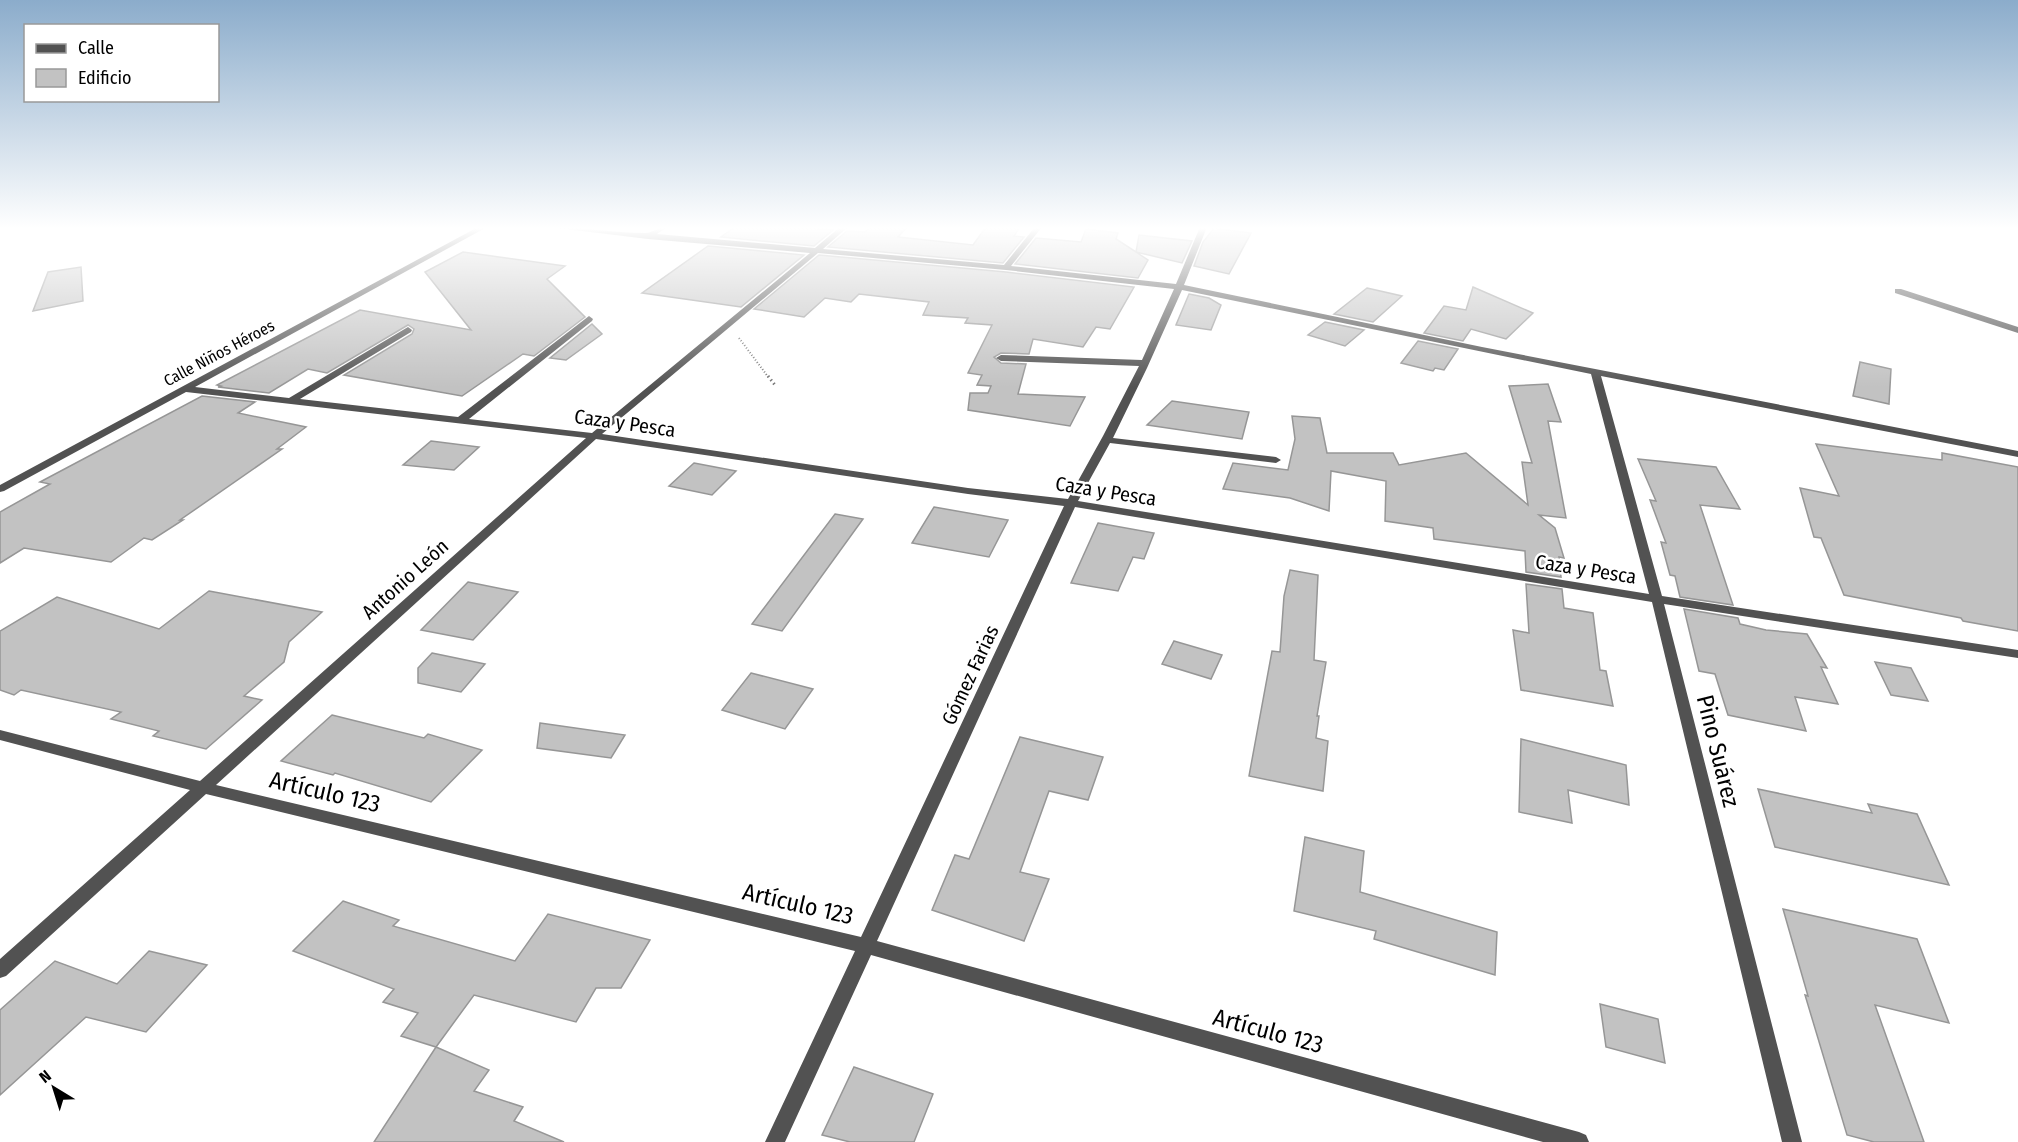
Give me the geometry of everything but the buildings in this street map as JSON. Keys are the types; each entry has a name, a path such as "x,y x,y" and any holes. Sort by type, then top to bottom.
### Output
{"street":[{"name":"Calle Niños Héroes","path":"0,489 386,280"},
{"name":"Antonio León","path":"0,970 594,436 781,280"},
{"path":"1119,280 1180,287 1595,372 2018,454"},
{"name":"Gómez Farias","path":"775,1142 1071,503 1108,440 1183,280"},
{"path":"1898,291 2018,330"},
{"path":"461,420 589,319"},
{"path":"289,402 408,330"},
{"path":"1001,358 1144,363"},
{"name":"Pino Suárez","path":"1595,372 1657,599 1792,1142"},
{"name":"Caza y Pesca","path":"185,389 594,436 968,491 1071,503 1657,599 2018,654"},
{"path":"1108,440 1276,460"},
{"name":"Artículo 123","path":"0,735 203,788 867,945 1579,1142"}],"path":[{"path":"728,323 775,386"}]}
